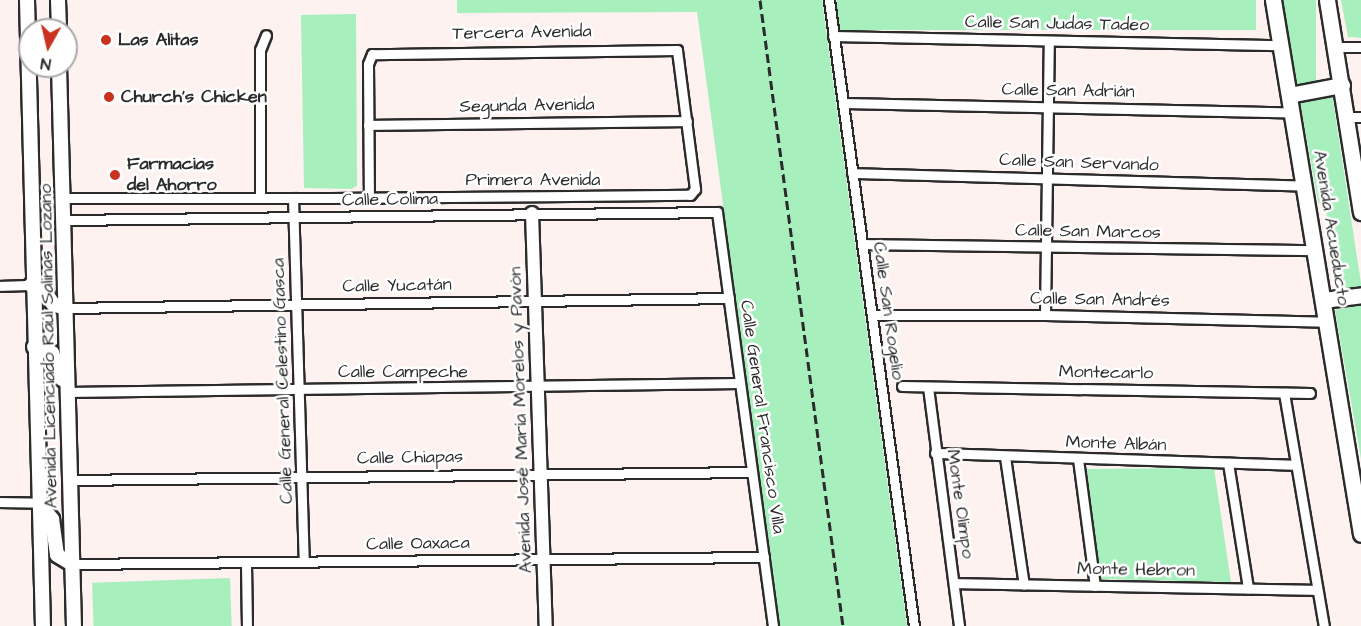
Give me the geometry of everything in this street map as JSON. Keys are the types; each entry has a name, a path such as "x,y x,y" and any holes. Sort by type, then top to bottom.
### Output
{"main road":[{"name":"Avenida Licenciado Raúl Salinas Lozano","path":"27,0 32,285 43,626"},
{"path":"58,0 59,18"},
{"name":"Avenida Acueducto","path":"1273,0 1361,534"},
{"name":"Avenida Acueducto","path":"1327,0 1342,85 1354,117 1361,212"},
{"name":"Avenida Licenciado Raúl Salinas Lozano","path":"59,78 74,626"},
{"path":"1289,95 1342,85"},
{"path":"32,285 42,287 53,304 65,308"},
{"path":"1323,300 1361,295"},
{"path":"34,347 52,353 66,392"},
{"path":"39,502 52,519 57,555 72,564"}],"street":[{"name":"Calle San Rogelio","path":"829,0 914,626"},
{"path":"260,198 260,50 266,35"},
{"name":"Calle San Judas Tadeo","path":"833,36 1280,45"},
{"path":"1045,315 1049,40"},
{"path":"1335,47 1361,47"},
{"name":"Tercera Avenida","path":"368,125 369,57 378,52 396,51 677,50 687,121"},
{"name":"Calle San Adrián","path":"844,103 1292,112"},
{"name":"Primera Avenida","path":"64,198 684,196 695,189 687,121"},
{"name":"Segunda Avenida","path":"368,125 687,121"},
{"path":"368,125 369,198"},
{"name":"Calle San Servando","path":"852,173 1304,186"},
{"name":"Calle General Celestino Gasca","path":"293,198 299,305 304,562"},
{"name":"Calle Colima","path":"65,220 717,212"},
{"name":"Calle General Francisco Villa","path":"717,212 773,626"},
{"name":"Avenida José María Morelos y Pavón","path":"532,213 540,389 546,626"},
{"name":"Calle San Marcos","path":"862,244 1314,250"},
{"path":"0,286 32,285"},
{"name":"Calle Yucatán","path":"65,308 536,299 729,298"},
{"name":"Calle San Andrés","path":"873,315 1045,315 1326,322"},
{"name":"Calle Campeche","path":"66,392 540,389 740,383"},
{"name":"Montecarlo","path":"902,386 1310,393"},
{"name":"Monte Olimpo","path":"928,387 959,626"},
{"path":"1284,393 1324,626"},
{"name":"Monte Albán","path":"935,453 1296,465"},
{"path":"1005,457 1024,585"},
{"path":"1078,459 1095,586"},
{"path":"1228,464 1248,588"},
{"name":"Calle Chiapas","path":"69,480 752,472"},
{"path":"0,502 39,502"},
{"name":"Calle Oaxaca","path":"72,564 764,557"},
{"path":"246,564 247,626"},
{"name":"Monte Hebron","path":"954,583 1317,590"}],"green space":[{"path":"457,0 822,0 907,626 780,626 697,12 457,13"},
{"path":"837,0 1256,0 1256,30 837,30"},
{"path":"1282,0 1316,0 1316,87 1282,87"},
{"path":"1341,0 1361,0 1361,38 1348,37"},
{"path":"356,14 357,186 351,189 304,188 301,15"},
{"path":"1332,94 1361,289 1339,291 1326,210 1318,202 1300,101"},
{"path":"1361,305 1361,459 1335,310"},
{"path":"1214,468 1231,582 1099,579 1081,469"},
{"path":"230,578 232,626 94,626 92,583"}],"railway":[{"path":"760,0 843,626"}],"place":[{"name":"Las Alitas","path":"106,40"},
{"name":"Church's Chicken","path":"109,97"},
{"name":"Farmacias del Ahorro","path":"115,175"}]}
